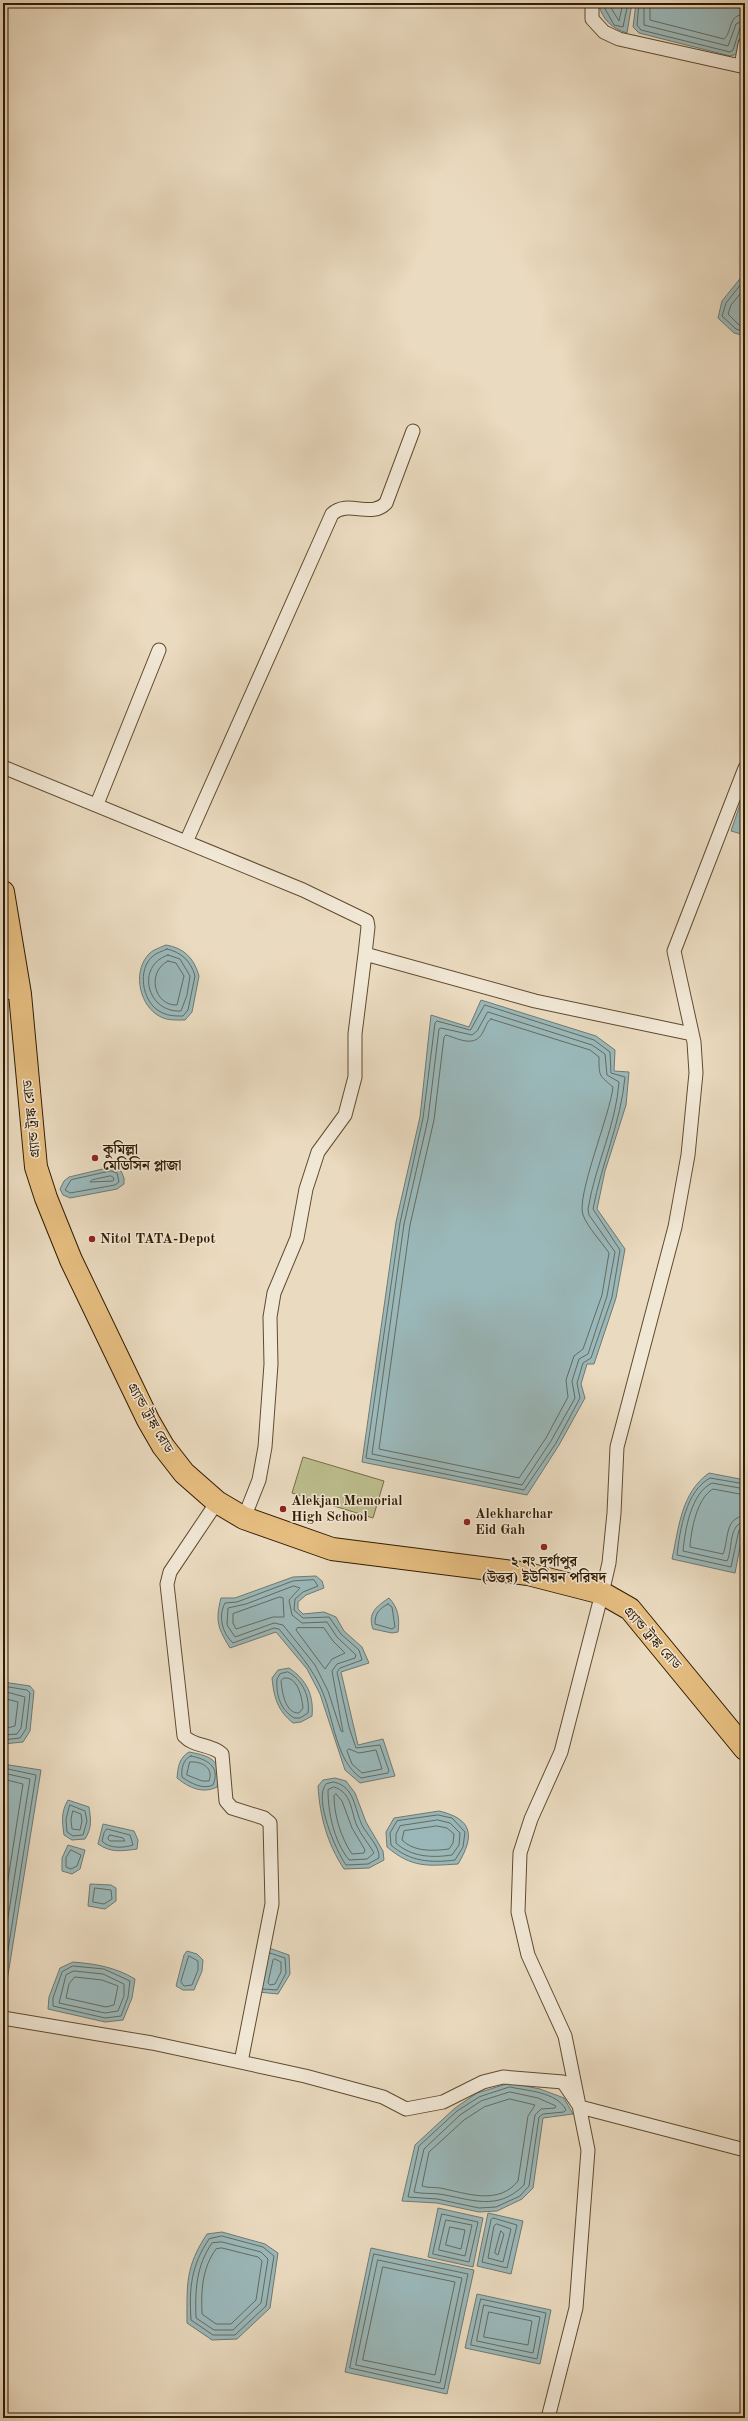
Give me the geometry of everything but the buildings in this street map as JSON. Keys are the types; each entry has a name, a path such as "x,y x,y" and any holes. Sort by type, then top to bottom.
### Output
{"highway":[{"name":"গ্র্যান্ড ট্রাঙ্ক রোড","path":"3,892 12,993 36,1167 46,1198 74,1267 148,1420 163,1446 184,1472 217,1502 244,1518 332,1549 528,1574 602,1593 634,1614 745,1749"}],"street":[{"path":"592,3 592,19 604,32 619,39 743,66 745,44"},
{"path":"186,842 332,514 338,508 345,507 373,510 381,508 386,503 413,431"},
{"path":"97,804 159,650"},
{"path":"3,767 97,804 303,890 367,921 368,927 355,1034 355,1077 345,1115 318,1152 306,1189 297,1238 274,1293 270,1318 271,1364 265,1447 259,1480 244,1518"},
{"path":"548,2418 576,2308 588,2150 565,2036 528,1955 518,1912 520,1854 531,1819 561,1752 602,1593 609,1563 614,1513 617,1447 675,1227 688,1155 696,1072 692,1034 674,951 744,773"},
{"path":"365,954 535,1001 692,1034"},
{"path":"217,1502 170,1572 167,1584 184,1736 189,1741 216,1749 222,1754 226,1801 232,1808 264,1818 270,1823 272,1904 241,2062"},
{"path":"3,2018 91,2031 305,2076 383,2098 406,2109 444,2102 483,2082 503,2077 564,2082 580,2108 745,2150"}],"green space":[{"path":"303,1457 384,1481 373,1518 292,1493"}],"water":[{"path":"598,3 632,3 627,33 616,29 605,19"},
{"path":"636,3 745,3 745,22 737,54 730,56 639,33 633,27"},
{"path":"743,275 745,276 745,336 734,333 718,318 722,301"},
{"path":"743,796 745,797 745,835 731,831"},
{"path":"166,945 183,951 191,959 199,976 192,1012 185,1020 170,1020 159,1016 150,1008 142,993 140,985 141,967 151,952"},
{"path":"481,1000 596,1036 615,1050 614,1071 629,1072 626,1105 605,1171 597,1209 625,1249 616,1298 594,1364 587,1364 581,1384 585,1398 559,1445 527,1495 362,1462 396,1222 420,1117 431,1015 469,1027"},
{"path":"111,1167 121,1171 124,1178 124,1184 117,1189 70,1198 63,1195 60,1189 64,1181 69,1177"},
{"path":"709,1473 745,1480 745,1521 735,1573 672,1559 679,1523 687,1501 692,1490"},
{"path":"316,1576 322,1581 324,1588 306,1595 298,1602 298,1609 303,1614 324,1612 336,1617 344,1631 362,1647 369,1663 341,1672 358,1745 383,1739 395,1776 360,1783 345,1770 320,1694 307,1669 276,1632 230,1648 220,1630 218,1613 221,1598 235,1598 293,1577"},
{"path":"389,1598 398,1614 398,1632 392,1633 373,1629 371,1623 374,1610"},
{"path":"289,1668 305,1683 312,1702 312,1716 301,1722 293,1723 283,1713 277,1703 274,1691 272,1678 278,1670"},
{"path":"3,1682 30,1686 34,1691 30,1731 23,1742 3,1744"},
{"path":"189,1752 210,1758 214,1762 219,1772 217,1787 207,1790 196,1789 186,1785 177,1778 181,1760"},
{"path":"3,1764 41,1770 3,2006"},
{"path":"335,1778 346,1781 355,1793 366,1822 383,1851 384,1860 369,1868 344,1869 333,1849 325,1829 318,1786 323,1780"},
{"path":"68,1800 89,1807 90,1824 89,1831 85,1839 72,1840 64,1835 63,1817 64,1809"},
{"path":"439,1811 450,1814 459,1819 468,1830 467,1845 458,1864 420,1864 404,1859 387,1847 386,1832 394,1818"},
{"path":"103,1824 134,1831 138,1840 137,1849 121,1851 112,1850 98,1844"},
{"path":"68,1845 85,1850 80,1869 72,1874 62,1871 62,1858"},
{"path":"90,1884 111,1885 116,1888 116,1901 105,1909 88,1906"},
{"path":"269,1948 289,1955 290,1974 278,1994 259,1992"},
{"path":"187,1951 197,1954 203,1960 202,1971 194,1990 183,1990 176,1986 184,1955"},
{"path":"73,1962 105,1967 135,1979 132,1998 123,2020 105,2022 48,2009 49,1997 60,1968"},
{"path":"510,2083 540,2089 564,2098 573,2114 543,2118 533,2188 522,2199 497,2211 479,2212 437,2203 402,2201 415,2145 455,2108 477,2093"},
{"path":"438,2208 483,2218 473,2267 428,2257"},
{"path":"488,2213 523,2221 511,2274 477,2266"},
{"path":"222,2232 265,2244 278,2253 270,2308 237,2339 212,2340 187,2323 188,2287 191,2267 207,2234"},
{"path":"371,2248 474,2270 447,2394 345,2372"},
{"path":"477,2294 551,2310 540,2364 465,2348"}],"place":[{"name":"কুমিল্লা মেডিসিন প্লাজা","path":"95,1158"},
{"name":"Nitol TATA-Depot","path":"92,1239"},
{"name":"Alekjan Memorial High School","path":"283,1509"},
{"name":"Alekharchar Eid Gah","path":"467,1522"},
{"name":"২ নং দূর্গাপুর (উত্তর) ইউনিয়ন পরিষদ","path":"544,1547"}]}
